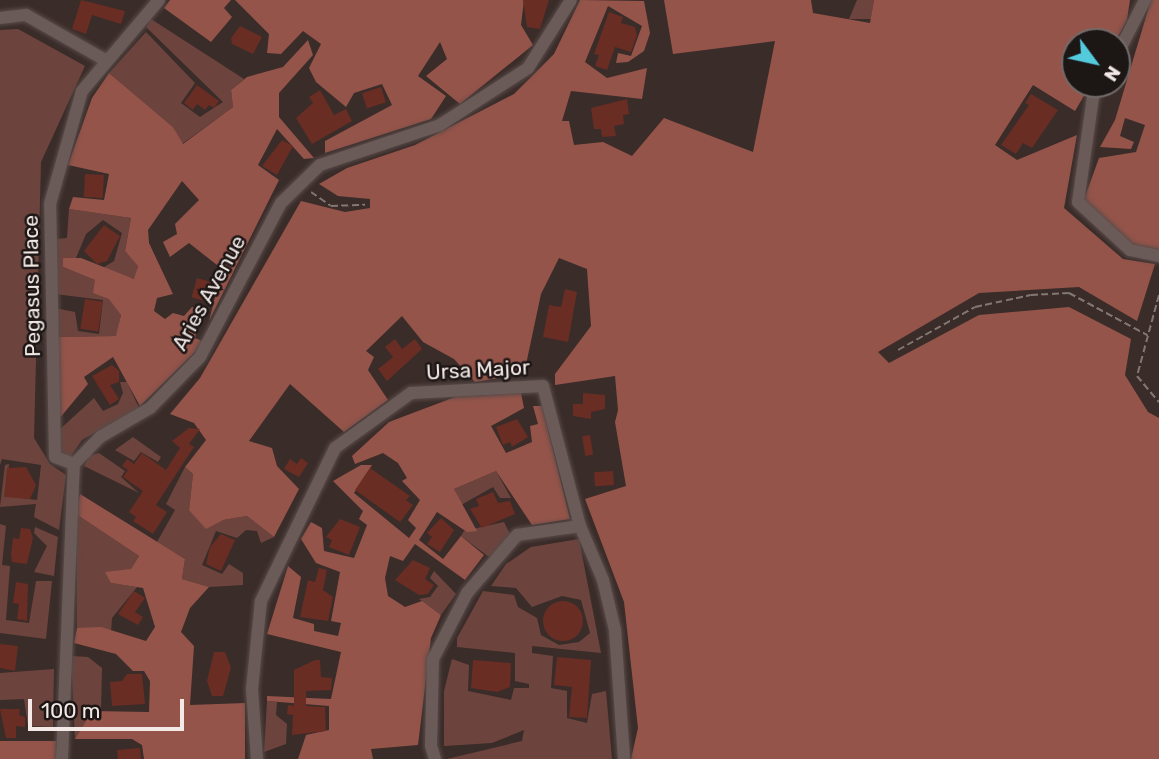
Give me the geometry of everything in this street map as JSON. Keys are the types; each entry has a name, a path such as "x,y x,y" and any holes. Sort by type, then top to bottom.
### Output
{"street":[{"name":"Pegasus Place","path":"74,464 55,457 50,204 82,91 159,0"},
{"name":"Aries Avenue","path":"74,464 100,437 150,408 200,357 281,203 320,165 440,125 528,68 571,0"},
{"path":"1131,28 1145,0"},
{"path":"0,18 26,15 107,61"},
{"path":"1093,98 1078,202 1130,250 1159,256"},
{"name":"Ursa Major","path":"257,759 252,689 261,601 335,449 411,393 543,386 580,526 603,580 615,630 624,759"},
{"path":"62,759 74,464"},
{"path":"435,759 430,746 433,659 467,593 517,535 580,526"}],"path":[{"path":"300,184 331,206 365,205"},
{"path":"898,350 975,307 1031,295 1069,293 1147,335"},
{"path":"1159,295 1138,376 1159,402"}],"shaded area":[{"path":"170,0 231,0 224,8 232,17 211,42 164,8"},
{"path":"235,0 524,0 521,25 533,45 460,104 426,76 447,59 440,42 418,76 446,96 431,119 325,153 325,141 392,105 382,84 354,93 346,107 316,82 309,68 321,44 303,31 281,54 267,53 269,34"},
{"path":"580,0 644,1 650,33 644,51 628,62 616,63 618,53 631,56 642,26 608,6 585,62 607,78 647,68 642,99 571,91 562,121 569,121 574,145 603,142 632,156 664,118 753,152 775,41 673,54 664,0 811,0 813,13 870,23 874,0 1130,0 1127,20 1123,28 1061,28 1061,98 1083,98 1075,111 1033,85 995,145 1017,160 1077,135 1064,208 1123,259 1155,264 1137,321 1079,287 979,293 878,352 889,363 979,315 1069,307 1131,339 1125,375 1148,412 1159,418 1159,759 631,759 638,728 624,602 585,499 626,486 615,422 618,410 615,376 555,385 555,374 591,326 587,269 559,258 541,294 524,374 475,382 454,359 423,342 402,316 366,351 374,357 368,370 388,400 344,432 290,384 249,441 272,448 277,466 299,489 274,537 247,516 223,520 206,529 189,510 193,474 185,467 206,440 194,423 170,414 200,378 301,201 345,212 370,208 370,199 338,196 319,184 347,168 415,145 514,94 554,54"},
{"path":"857,0 874,0 871,19 849,19"},
{"path":"1151,0 1159,0 1159,251 1132,247 1083,202 1099,158 1136,152 1145,125 1125,118 1120,136 1134,142 1131,149 1100,147 1115,120 1122,98 1131,98 1131,67"},
{"path":"151,19 244,79 231,90 233,107 182,144 173,127 109,73 146,32 195,83 181,103 200,117 223,102 146,27"},
{"path":"18,29 85,66 41,162 34,438 50,464 66,475 59,530 34,517 36,504 0,507 5,465 9,464 5,496 37,500 41,465 2,459 0,465 0,30"},
{"path":"308,40 313,55 279,93 279,117 314,158 304,159 277,129 258,165 279,180 209,321 222,269 189,243 170,257 163,242 177,234 175,224 199,200 182,181 148,230 149,243 173,294 157,298 154,311 165,319 173,313 184,316 192,307 203,308 195,338 202,341 195,352 140,406 113,357 84,377 88,384 59,419 57,337 116,336 121,315 109,299 93,293 95,280 63,267 63,258 81,258 134,279 138,266 125,251 131,218 69,209 73,197 104,200 109,174 68,165 92,98 109,73 173,127 183,144 233,107 231,90 247,77 283,67"},
{"path":"69,209 131,218 125,251 138,265 135,279 101,269 114,261 122,233 103,220 86,234 76,258 64,258 63,267 95,280 121,314 117,336 57,337 55,308 75,312 78,331 99,334 103,300 55,294 56,239 67,238"},
{"path":"120,382 127,382 139,408 82,440 69,459 59,453 58,431 94,398 103,411 118,404 123,393"},
{"path":"521,393 524,408 491,426 506,453 532,442 530,426 538,424 533,406 542,406 570,519 532,525 496,471 454,489 477,531 467,532 437,512 419,540 443,559 461,536 484,555 465,580 415,544 403,561 390,556 385,578 388,596 405,607 422,601 441,615 431,638 418,745 371,749 373,759 298,759 306,735 329,730 329,706 267,701 267,696 331,699 341,652 267,634 288,566 301,577 293,618 314,624 314,631 338,636 341,623 331,621 340,572 316,563 301,539 311,522 322,528 324,551 354,558 367,525 359,519 363,511 333,481 361,465 372,465 354,493 409,538 416,528 408,520 420,500 402,481 407,478 398,463 383,453 355,464 352,456 389,422 455,397"},
{"path":"133,437 161,457 158,462 141,452 134,461 115,450"},
{"path":"99,453 125,471 121,477 139,493 84,466 89,456"},
{"path":"185,467 193,474 189,510 223,520 247,516 274,537 261,543 257,531 246,530 237,538 216,531 202,565 222,574 229,564 243,573 243,585 209,587 182,579 185,559 157,542 175,510 166,504"},
{"path":"496,471 511,498 500,498 493,487 461,505 454,489"},
{"path":"80,494 185,559 182,579 209,587 190,608 181,632 194,646 190,705 245,703 245,759 144,759 142,745 132,739 75,739 92,711 149,712 150,681 144,671 133,671 116,654 74,643 77,628 101,627 146,641 155,627 143,588 111,583 105,572 131,569 139,556 76,514"},
{"path":"76,514 139,556 131,569 111,583 137,587 112,618 111,632 77,628"},
{"path":"504,522 511,536 489,557 461,536 464,531"},
{"path":"0,524 6,526 2,565 10,566 6,620 29,623 36,581 52,581 46,639 0,633"},
{"path":"35,527 58,537 54,576 34,572 47,546 34,533"},
{"path":"579,539 601,653 532,646 532,653 553,656 551,688 567,691 567,718 587,723 592,694 606,691 612,759 447,759 522,741 524,730 492,743 444,746 444,691 452,659 469,665 468,691 511,700 514,688 529,688 529,684 515,681 515,653 457,647 457,638 483,591 514,595 518,607 537,618 541,635 559,645 579,642 590,633 581,600 562,596 532,607 516,588 491,586 506,564 531,547"},
{"path":"434,571 456,594 441,615 419,599 430,597 438,586 430,578"},
{"path":"71,656 88,657 102,668 101,712 92,711 75,739"},
{"path":"54,669 53,727 28,726 24,699 0,700 0,673"},
{"path":"267,701 277,702 276,715 287,724 286,744 264,752"},
{"path":"0,741 56,741 56,759 0,759"}],"building":[{"path":"81,0 125,11 121,24 92,15 86,34 72,29"},
{"path":"523,0 549,0 540,29 527,27"},
{"path":"609,12 623,17 621,23 635,27 637,35 631,52 615,47 607,70 595,66 599,55 594,54"},
{"path":"240,26 262,37 253,54 232,44 231,38"},
{"path":"197,85 219,101 214,108 209,105 205,110 197,104 193,110 184,103"},
{"path":"381,87 386,102 367,108 362,93"},
{"path":"320,90 334,115 346,109 352,121 312,144 296,118 313,103 309,97"},
{"path":"1031,94 1058,110 1032,148 1023,143 1016,154 1001,145 1029,105 1025,103"},
{"path":"627,99 629,114 623,115 624,124 614,126 616,136 602,137 601,129 594,129 591,108"},
{"path":"282,140 293,146 277,175 262,166"},
{"path":"85,174 104,175 103,198 84,197"},
{"path":"104,225 120,236 107,261 97,264 84,251"},
{"path":"197,278 211,282 206,301 191,297"},
{"path":"565,289 577,292 568,342 543,337 549,305 561,307"},
{"path":"85,299 103,302 98,331 80,329"},
{"path":"395,339 402,349 415,339 422,349 387,381 378,369 393,357 385,347"},
{"path":"112,365 119,371 119,382 110,385 119,399 110,405 92,376"},
{"path":"583,393 605,395 605,409 591,412 591,419 573,416 573,404 583,404"},
{"path":"517,419 528,437 512,447 510,442 503,445 496,427"},
{"path":"189,428 200,429 189,444 194,447 156,505 167,512 153,534 133,521 136,517 129,512 143,491 123,477 128,470 122,466 127,459 134,464 142,453 166,470 180,448 172,441"},
{"path":"590,435 593,455 585,456 582,436"},
{"path":"301,458 308,463 299,477 284,469 290,459 297,464"},
{"path":"26,467 36,485 30,499 4,497 7,468"},
{"path":"370,468 410,496 406,500 413,505 400,522 355,490"},
{"path":"613,471 614,485 595,486 594,472"},
{"path":"493,492 498,503 510,501 515,514 482,528 470,509 479,506 476,499"},
{"path":"441,518 454,530 440,552 427,544 432,537 427,533"},
{"path":"340,519 360,527 349,555 329,547 332,540 326,537"},
{"path":"21,528 30,529 33,538 27,564 12,562 13,538 19,539"},
{"path":"221,534 235,540 221,571 206,564 210,547"},
{"path":"413,560 430,568 425,579 434,585 428,594 419,595 395,580"},
{"path":"319,568 327,570 323,590 333,597 328,621 300,617 308,580 315,582"},
{"path":"16,582 28,584 27,621 17,619 19,604 13,603"},
{"path":"134,591 145,598 135,612 143,617 138,625 118,614"},
{"path":"563,601 571,602 577,607 582,613 582,629 577,635 571,640 563,641 555,640 549,635 544,629 543,621 544,613 549,607 555,602"},
{"path":"0,644 18,646 15,671 0,668"},
{"path":"214,652 225,652 231,668 223,696 212,696 207,681"},
{"path":"557,657 591,660 587,718 569,717 572,687 554,685"},
{"path":"320,660 321,677 332,678 331,690 306,691 306,706 325,707 326,731 292,735 293,715 287,714 288,705 294,706 294,670"},
{"path":"473,660 511,663 510,687 497,692 471,688"},
{"path":"127,674 142,674 145,704 112,706 110,682 122,681"},
{"path":"0,709 20,709 19,715 25,717 25,727 16,726 16,738 6,738"},
{"path":"140,748 141,759 118,759 117,750"}]}
